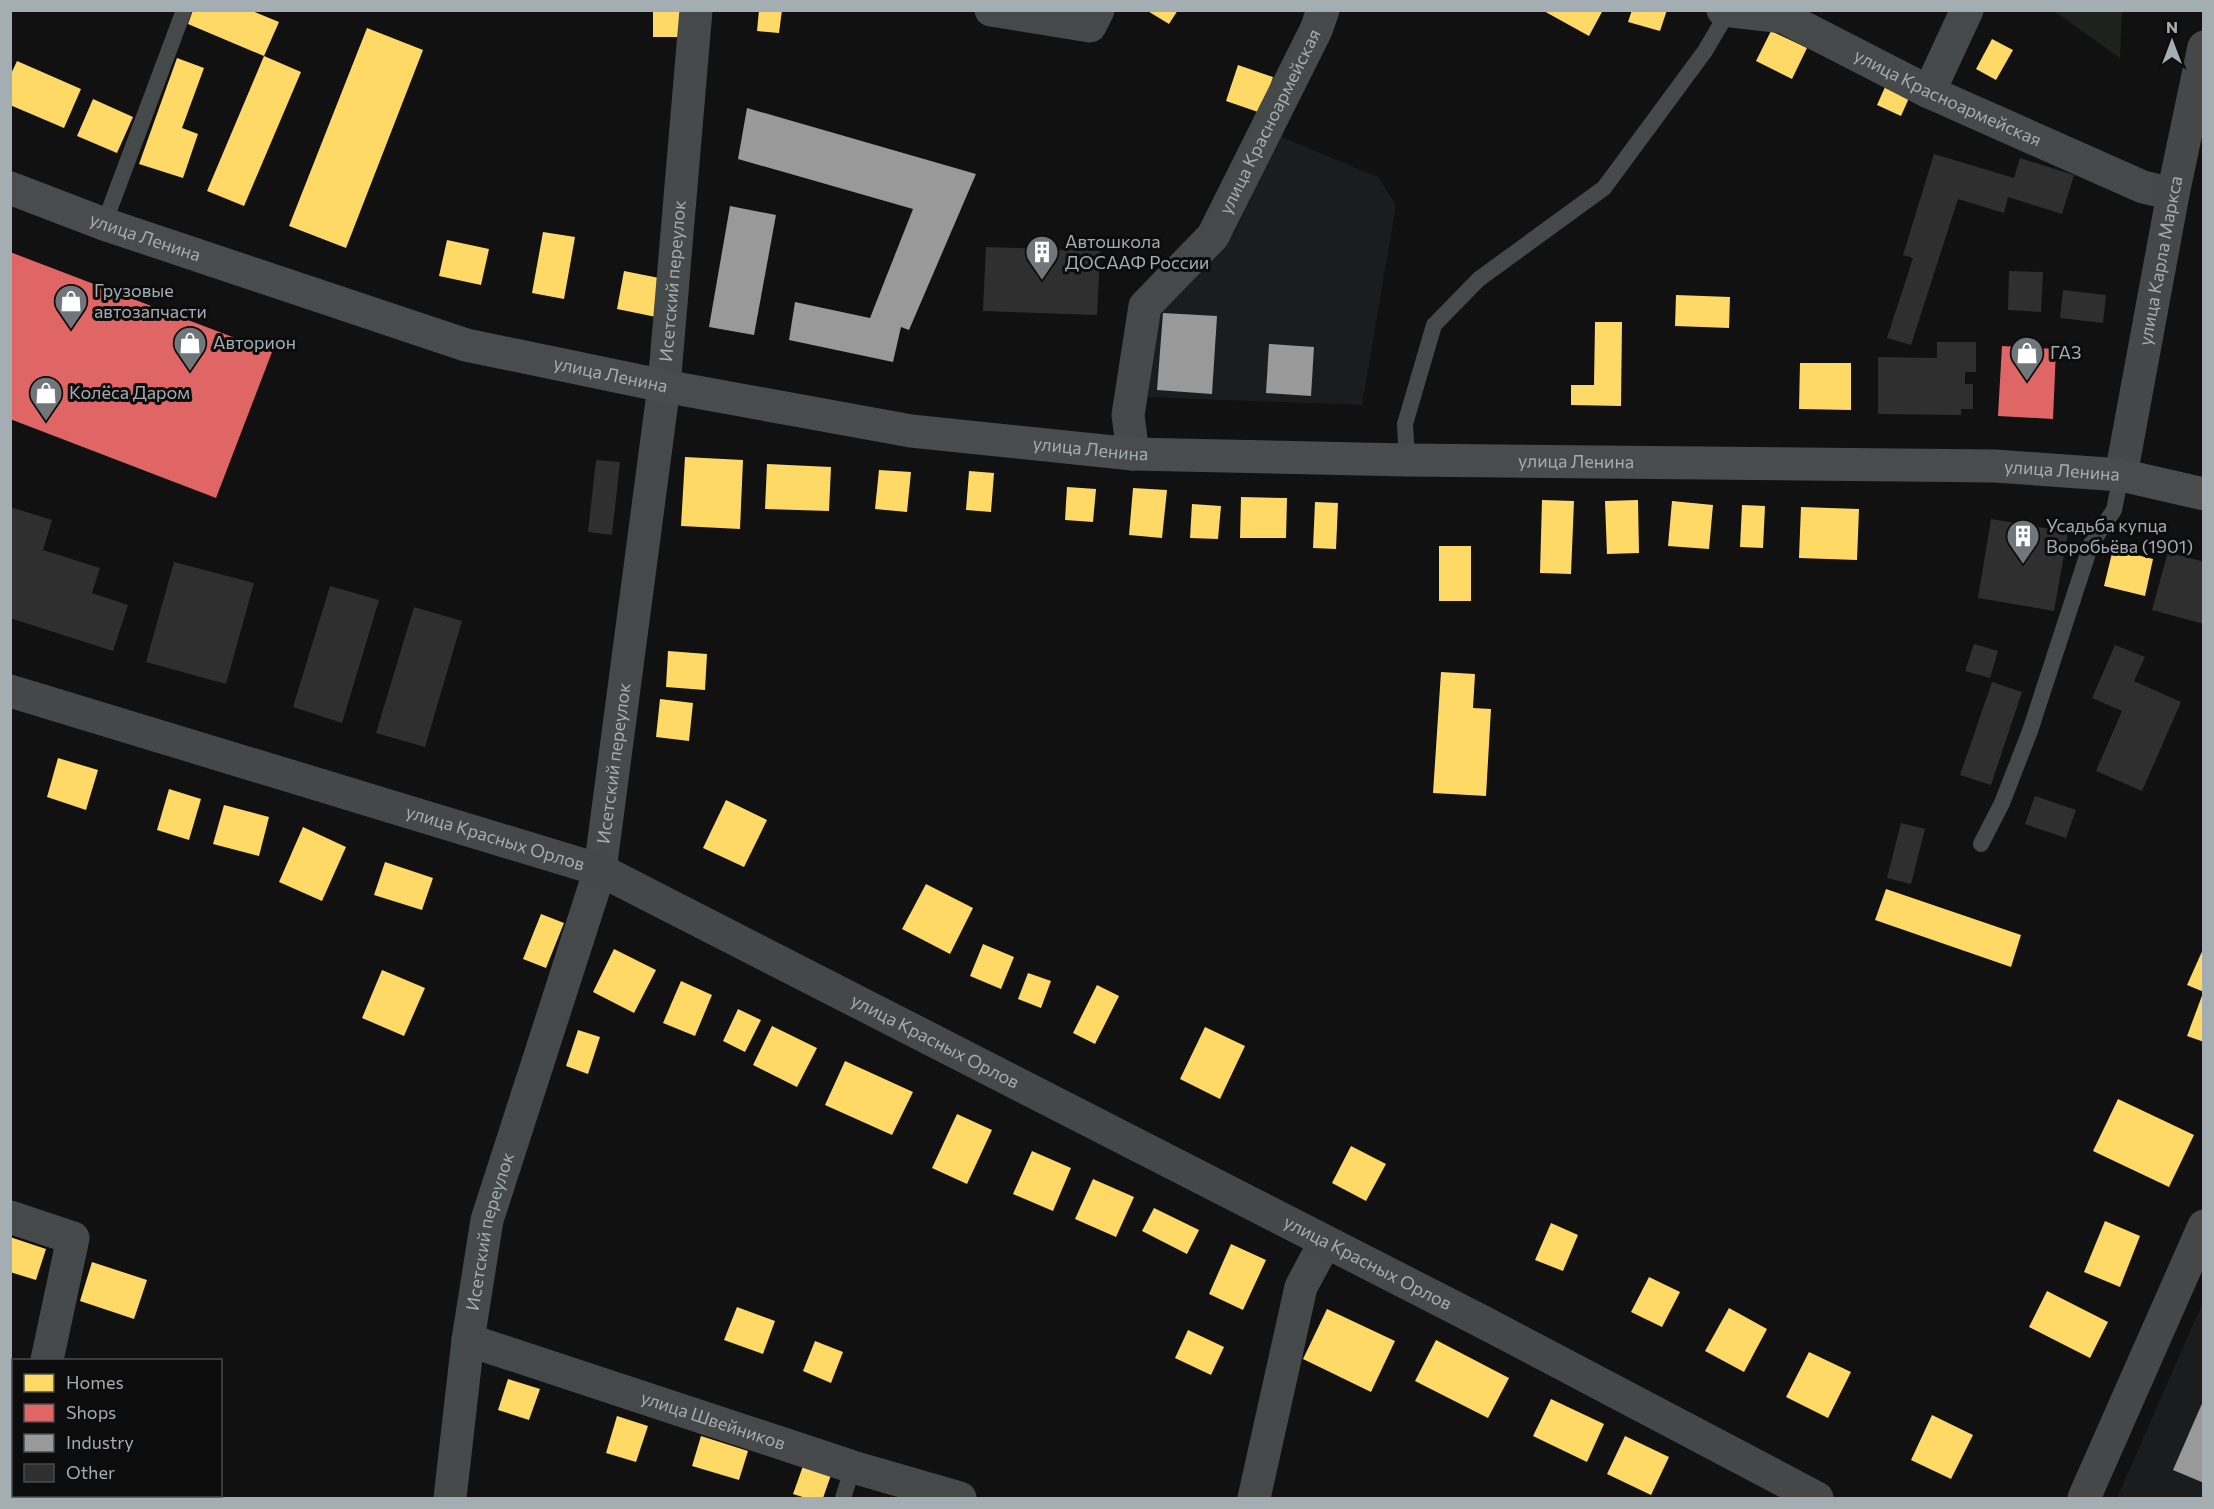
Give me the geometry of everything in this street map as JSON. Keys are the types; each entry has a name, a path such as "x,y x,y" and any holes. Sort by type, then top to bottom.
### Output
{"main road":[{"name":"улица Ленина","path":"10,188 104,224 466,345 664,386 911,431 1133,454 1407,460 1995,466 2121,475 2204,494"}],"street":[{"name":"Исетский переулок","path":"450,1498 468,1340 487,1220 600,870 664,386 696,10"},
{"path":"991,10 1090,26 1098,10"},
{"name":"улица Красноармейская","path":"1133,454 1128,415 1145,306 1213,236 1316,30 1323,10"},
{"path":"1929,92 1967,10"},
{"name":"улица Красноармейская","path":"1725,11 1784,17 1929,92 2143,187 2173,194"},
{"name":"улица Карла Маркса","path":"2121,475 2173,194 2204,47"},
{"name":"улица Красных Орлов","path":"10,691 600,870 1480,1321 1817,1498"},
{"path":"10,1217 73,1238 47,1359"},
{"path":"2084,1498 2204,1226"},
{"path":"1254,1498 1284,1355 1301,1287 1325,1242"},
{"name":"улица Швейников","path":"468,1340 852,1467 960,1498"}],"lane":[{"path":"104,224 184,10"},
{"path":"1407,460 1405,424 1434,325 1479,279 1604,188 1698,61 1725,11"},
{"path":"1981,844 2002,803 2030,731 2091,544 2114,510 2121,475"},
{"path":"843,1498 852,1467"}],"shaded area":[{"path":"2054,11 2122,11 2120,58"},
{"path":"1279,136 1378,177 1396,205 1362,405 1148,397 1159,306 1235,232"},
{"path":"2203,1302 2203,1498 2117,1498"}],"building: Homes":[{"path":"193,10 250,10 279,22 264,56 188,24"},
{"path":"653,10 691,10 691,37 653,37"},
{"path":"759,10 782,10 779,33 757,31"},
{"path":"1146,10 1178,10 1169,24"},
{"path":"1542,10 1603,10 1589,36"},
{"path":"1632,10 1667,10 1660,31 1628,22"},
{"path":"367,28 423,50 346,248 289,226"},
{"path":"1771,31 1807,48 1792,79 1756,61"},
{"path":"1992,39 2013,50 1996,80 1976,69"},
{"path":"264,56 301,72 244,206 207,191"},
{"path":"177,58 204,68 182,128 198,134 183,178 139,164"},
{"path":"17,61 81,89 64,128 10,105 10,76"},
{"path":"1238,65 1273,77 1261,113 1226,101"},
{"path":"1889,78 1913,89 1901,116 1877,105"},
{"path":"93,99 133,117 117,153 77,136"},
{"path":"543,232 575,237 564,299 532,293"},
{"path":"447,240 489,249 481,285 439,276"},
{"path":"624,271 669,280 661,318 617,309"},
{"path":"1676,295 1730,297 1729,328 1675,326"},
{"path":"1595,322 1622,322 1621,406 1571,405 1571,385 1594,385"},
{"path":"1800,363 1851,363 1851,410 1799,409"},
{"path":"685,457 743,460 740,529 681,526"},
{"path":"767,464 831,467 829,511 765,509"},
{"path":"879,470 911,472 907,512 875,509"},
{"path":"969,471 994,473 991,512 966,510"},
{"path":"1067,487 1096,489 1093,522 1065,520"},
{"path":"1133,488 1167,490 1162,538 1129,535"},
{"path":"1241,497 1287,498 1286,538 1240,538"},
{"path":"1542,500 1574,501 1571,574 1540,573"},
{"path":"1638,500 1639,553 1607,554 1605,501"},
{"path":"1672,501 1713,505 1709,549 1668,546"},
{"path":"1315,502 1338,503 1336,549 1313,548"},
{"path":"1192,504 1221,506 1218,539 1190,538"},
{"path":"1742,505 1765,506 1763,548 1740,547"},
{"path":"1801,507 1859,509 1857,560 1799,558"},
{"path":"1439,546 1471,546 1471,601 1439,601"},
{"path":"2113,549 2153,559 2145,596 2104,586"},
{"path":"668,651 707,654 705,690 666,687"},
{"path":"1441,672 1475,674 1473,708 1491,709 1486,796 1433,793"},
{"path":"660,699 693,703 689,741 656,737"},
{"path":"58,758 98,770 86,810 47,797"},
{"path":"169,789 201,799 189,840 157,830"},
{"path":"726,800 767,820 744,867 703,848"},
{"path":"224,805 269,817 259,856 213,844"},
{"path":"303,827 346,847 322,901 279,882"},
{"path":"385,862 433,878 422,910 374,895"},
{"path":"926,884 973,908 950,954 902,929"},
{"path":"1886,889 2021,935 2011,967 1875,920"},
{"path":"541,914 564,923 546,968 523,959"},
{"path":"983,944 1014,957 1001,989 970,976"},
{"path":"2204,947 2204,992 2187,985"},
{"path":"614,949 656,970 634,1013 593,992"},
{"path":"382,970 425,988 404,1036 362,1018"},
{"path":"1028,973 1051,981 1041,1008 1018,999"},
{"path":"681,981 712,995 695,1036 663,1023"},
{"path":"1097,985 1119,996 1095,1044 1073,1033"},
{"path":"2204,993 2204,1042 2187,1036"},
{"path":"738,1009 761,1020 745,1052 723,1041"},
{"path":"772,1026 817,1048 797,1087 753,1065"},
{"path":"1205,1027 1245,1046 1220,1099 1180,1079"},
{"path":"578,1030 600,1037 588,1074 566,1066"},
{"path":"845,1061 913,1092 892,1135 825,1105"},
{"path":"2118,1099 2194,1135 2169,1187 2093,1151"},
{"path":"957,1114 992,1130 967,1184 932,1168"},
{"path":"1351,1146 1386,1164 1366,1201 1332,1183"},
{"path":"1032,1151 1071,1168 1053,1211 1013,1194"},
{"path":"1093,1179 1134,1197 1116,1237 1075,1219"},
{"path":"1154,1208 1199,1230 1187,1254 1142,1231"},
{"path":"2105,1221 2140,1236 2120,1287 2084,1272"},
{"path":"1551,1223 1578,1235 1563,1271 1535,1260"},
{"path":"10,1237 46,1249 36,1280 10,1272"},
{"path":"1231,1244 1266,1260 1243,1310 1209,1294"},
{"path":"92,1262 147,1280 134,1319 80,1301"},
{"path":"1649,1277 1680,1292 1662,1327 1631,1312"},
{"path":"2047,1291 2108,1322 2090,1358 2029,1327"},
{"path":"737,1307 775,1321 763,1354 724,1340"},
{"path":"1729,1308 1767,1329 1744,1372 1705,1351"},
{"path":"1327,1309 1395,1341 1371,1392 1303,1359"},
{"path":"1188,1330 1224,1347 1211,1375 1175,1358"},
{"path":"1436,1340 1509,1378 1488,1418 1415,1381"},
{"path":"815,1341 843,1352 831,1383 803,1371"},
{"path":"1809,1352 1851,1372 1828,1418 1786,1397"},
{"path":"508,1379 540,1389 529,1420 498,1410"},
{"path":"1551,1399 1604,1424 1587,1462 1533,1436"},
{"path":"1932,1415 1973,1435 1951,1479 1911,1460"},
{"path":"617,1416 648,1426 636,1462 606,1453"},
{"path":"701,1436 748,1451 739,1480 692,1466"},
{"path":"1625,1436 1669,1457 1651,1495 1607,1474"},
{"path":"803,1466 831,1475 823,1498 806,1498 793,1494"}],"building: Shops":[{"path":"10,252 272,352 216,498 10,419"},
{"name":"ГАЗ","path":"2002,346 2056,349 2053,419 1998,416"}],"building: Industry":[{"path":"747,108 976,174 909,330 901,327 893,362 789,340 795,302 870,318 913,209 738,159"},
{"path":"730,206 776,215 754,335 709,327"},
{"path":"1163,313 1217,316 1212,394 1157,390"},
{"path":"1269,344 1314,347 1311,396 1266,393"},
{"path":"2204,1399 2204,1483 2173,1470"}],"building: Other":[{"path":"1934,154 2014,178 2020,158 2074,175 2062,214 2008,197 2004,213 1958,199 1911,345 1887,338 1913,258 1903,255"},
{"name":"Автошкола ДОСААФ России","path":"986,247 1100,251 1097,315 983,311"},
{"path":"2009,271 2043,272 2041,312 2008,310"},
{"path":"2063,290 2106,295 2103,323 2060,318"},
{"path":"1937,342 1976,342 1976,372 1965,372 1965,384 1973,384 1973,409 1961,409 1961,415 1878,414 1878,357 1937,358"},
{"path":"596,460 620,462 612,535 588,532"},
{"path":"10,507 52,520 43,550 100,568 92,593 128,605 113,651 10,618"},
{"name":"Усадьба купца Воробьёва (1901)","path":"1991,519 2068,532 2054,611 1978,598"},
{"path":"2168,552 2204,562 2204,624 2152,610"},
{"path":"174,562 254,583 226,684 146,662"},
{"path":"330,586 379,600 342,723 293,707"},
{"path":"414,607 462,621 425,747 376,733"},
{"path":"1974,644 1998,651 1990,678 1965,671"},
{"path":"2115,645 2145,657 2134,681 2181,702 2142,791 2096,771 2122,711 2092,698"},
{"path":"1992,682 2022,692 1991,785 1960,775"},
{"path":"2035,796 2076,810 2066,838 2025,824"},
{"path":"1901,823 1925,829 1911,884 1887,878"}],"place":[{"name":"Автошкола ДОСААФ России","path":"1042,281"},
{"name":"Грузовые автозапчасти","path":"71,330"},
{"name":"Авторион","path":"190,372"},
{"name":"ГАЗ","path":"2027,382"},
{"name":"Колёса Даром","path":"46,422"},
{"name":"Усадьба купца Воробьёва (1901)","path":"2023,565"}]}
